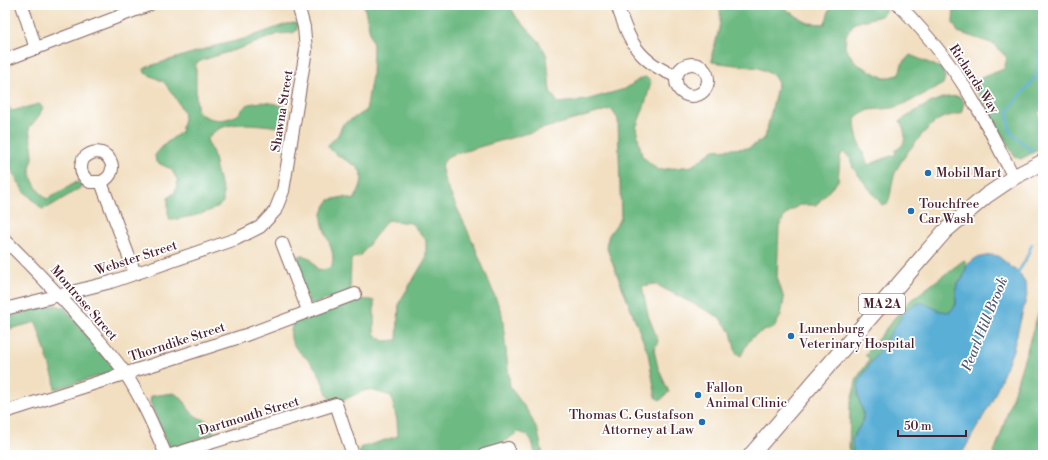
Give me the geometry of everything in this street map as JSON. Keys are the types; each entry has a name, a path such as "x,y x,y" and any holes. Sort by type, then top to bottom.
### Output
{"main road":[{"name":"MA 2A","path":"751,455 945,231 971,207 1014,177 1043,162"}],"street":[{"path":"22,5 36,49"},
{"path":"5,60 150,5"},
{"name":"Shawna Street","path":"269,218 275,211 283,191 306,50 305,33 298,5"},
{"path":"617,5 626,32 638,51 646,60 676,76"},
{"name":"Richards Way","path":"899,5 926,34 957,75 984,120 1014,177"},
{"path":"101,182 135,273"},
{"name":"Webster Street","path":"5,309 60,296 135,273 236,239 260,227 269,218"},
{"name":"Montrose Street","path":"5,240 26,259 60,296 92,332 125,374 147,410 166,455"},
{"path":"282,243 308,310"},
{"name":"Thorndike Street","path":"5,412 246,335 308,310 355,294"},
{"name":"Dartmouth Street","path":"171,455 336,404 353,455"},
{"path":"484,455 508,448"}],"green space":[{"path":"364,5 509,5 517,18 539,41 547,56 550,91 558,103 586,100 625,89 641,78 646,77 651,82 636,128 642,156 658,170 692,166 714,150 749,148 765,138 778,83 773,75 759,68 712,62 713,51 720,25 720,5 779,5 808,23 825,24 831,5 883,5 886,10 881,16 854,23 846,35 845,48 857,64 884,78 899,75 902,64 910,55 941,68 945,77 943,84 909,102 893,108 869,110 856,117 855,128 868,165 896,154 895,150 902,145 905,138 904,129 900,121 936,100 952,96 960,97 964,103 961,113 945,117 935,122 908,152 895,173 888,203 882,205 853,168 850,157 843,152 840,157 838,181 816,205 799,205 785,215 779,227 777,277 784,299 781,315 774,328 757,334 750,340 741,356 736,353 731,332 719,317 655,284 642,286 648,315 658,341 654,350 658,368 669,392 661,400 656,398 648,353 606,246 609,235 621,218 618,119 611,109 448,156 441,166 445,182 475,247 502,314 510,387 529,413 538,432 543,455 535,455 529,437 518,432 501,444 462,455 359,455 360,448 398,436 397,420 391,396 369,390 341,400 329,398 316,369 293,344 291,332 293,323 311,315 333,306 355,300 365,300 374,301 374,334 384,341 397,340 399,303 426,258 426,240 411,223 387,220 361,255 351,259 350,292 310,305 294,265 295,259 301,255 310,258 317,269 324,270 331,267 333,255 322,221 324,208 329,200 344,197 354,200 360,187 362,178 356,167 327,146 338,135 343,124 366,111 372,76 373,46"},
{"path":"954,5 1043,5 1043,109 1038,112 1043,127 1043,147 1021,159 1015,157 973,84 973,81 1004,69 1007,58 994,44 958,32 953,23"},
{"path":"287,24 297,24 297,30 293,33 278,34 196,63 196,98 198,113 206,117 221,120 239,114 248,105 264,102 274,103 287,108 286,116 281,127 241,124 230,125 213,133 207,140 213,153 217,173 223,191 223,202 219,206 206,212 170,220 168,213 168,198 175,192 178,181 171,169 156,162 155,155 165,144 181,132 184,118 183,111 164,82 145,73 144,69 215,46 244,39"},
{"path":"5,103 12,111 39,104 43,107 39,116 29,128 33,150 33,160 30,173 33,182 41,194 47,199 77,182 82,185 80,188 49,207 42,209 23,190 5,159"},
{"path":"964,260 967,265 964,276 957,286 956,304 952,310 949,312 938,311 919,303 858,396 863,412 863,421 857,431 853,455 849,455 850,406 857,378 870,359 865,355 911,300"},
{"path":"1043,298 1043,455 993,455 1001,434"},
{"path":"56,305 65,308 114,368 113,372 55,389 54,379 36,322 5,330 5,318 38,308"},
{"path":"174,393 183,400 191,412 207,421 212,427 214,433 176,448 169,448 150,402 151,396"}],"water":[{"path":"991,255 998,256 1021,275 1026,285 1027,295 1013,350 992,401 961,455 853,455 852,439 863,421 863,412 858,396 860,379 906,310 916,304 923,303 940,311 950,312 956,305 956,288 963,278 967,265 976,258"}],"waterway":[{"name":"Pearl Hill Brook","path":"1032,151 1010,132 1008,111 1037,75 1043,17"},
{"name":"Pearl Hill Brook","path":"1017,274 1025,261 1032,244"}],"place":[{"name":"Mobil Mart","path":"928,173"},
{"name":"Touchfree Car Wash","path":"911,211"},
{"name":"Lunenburg Veterinary Hospital","path":"791,336"},
{"name":"Fallon Animal Clinic","path":"698,395"},
{"name":"Thomas C. Gustafson Attorney at Law","path":"702,422"}]}
